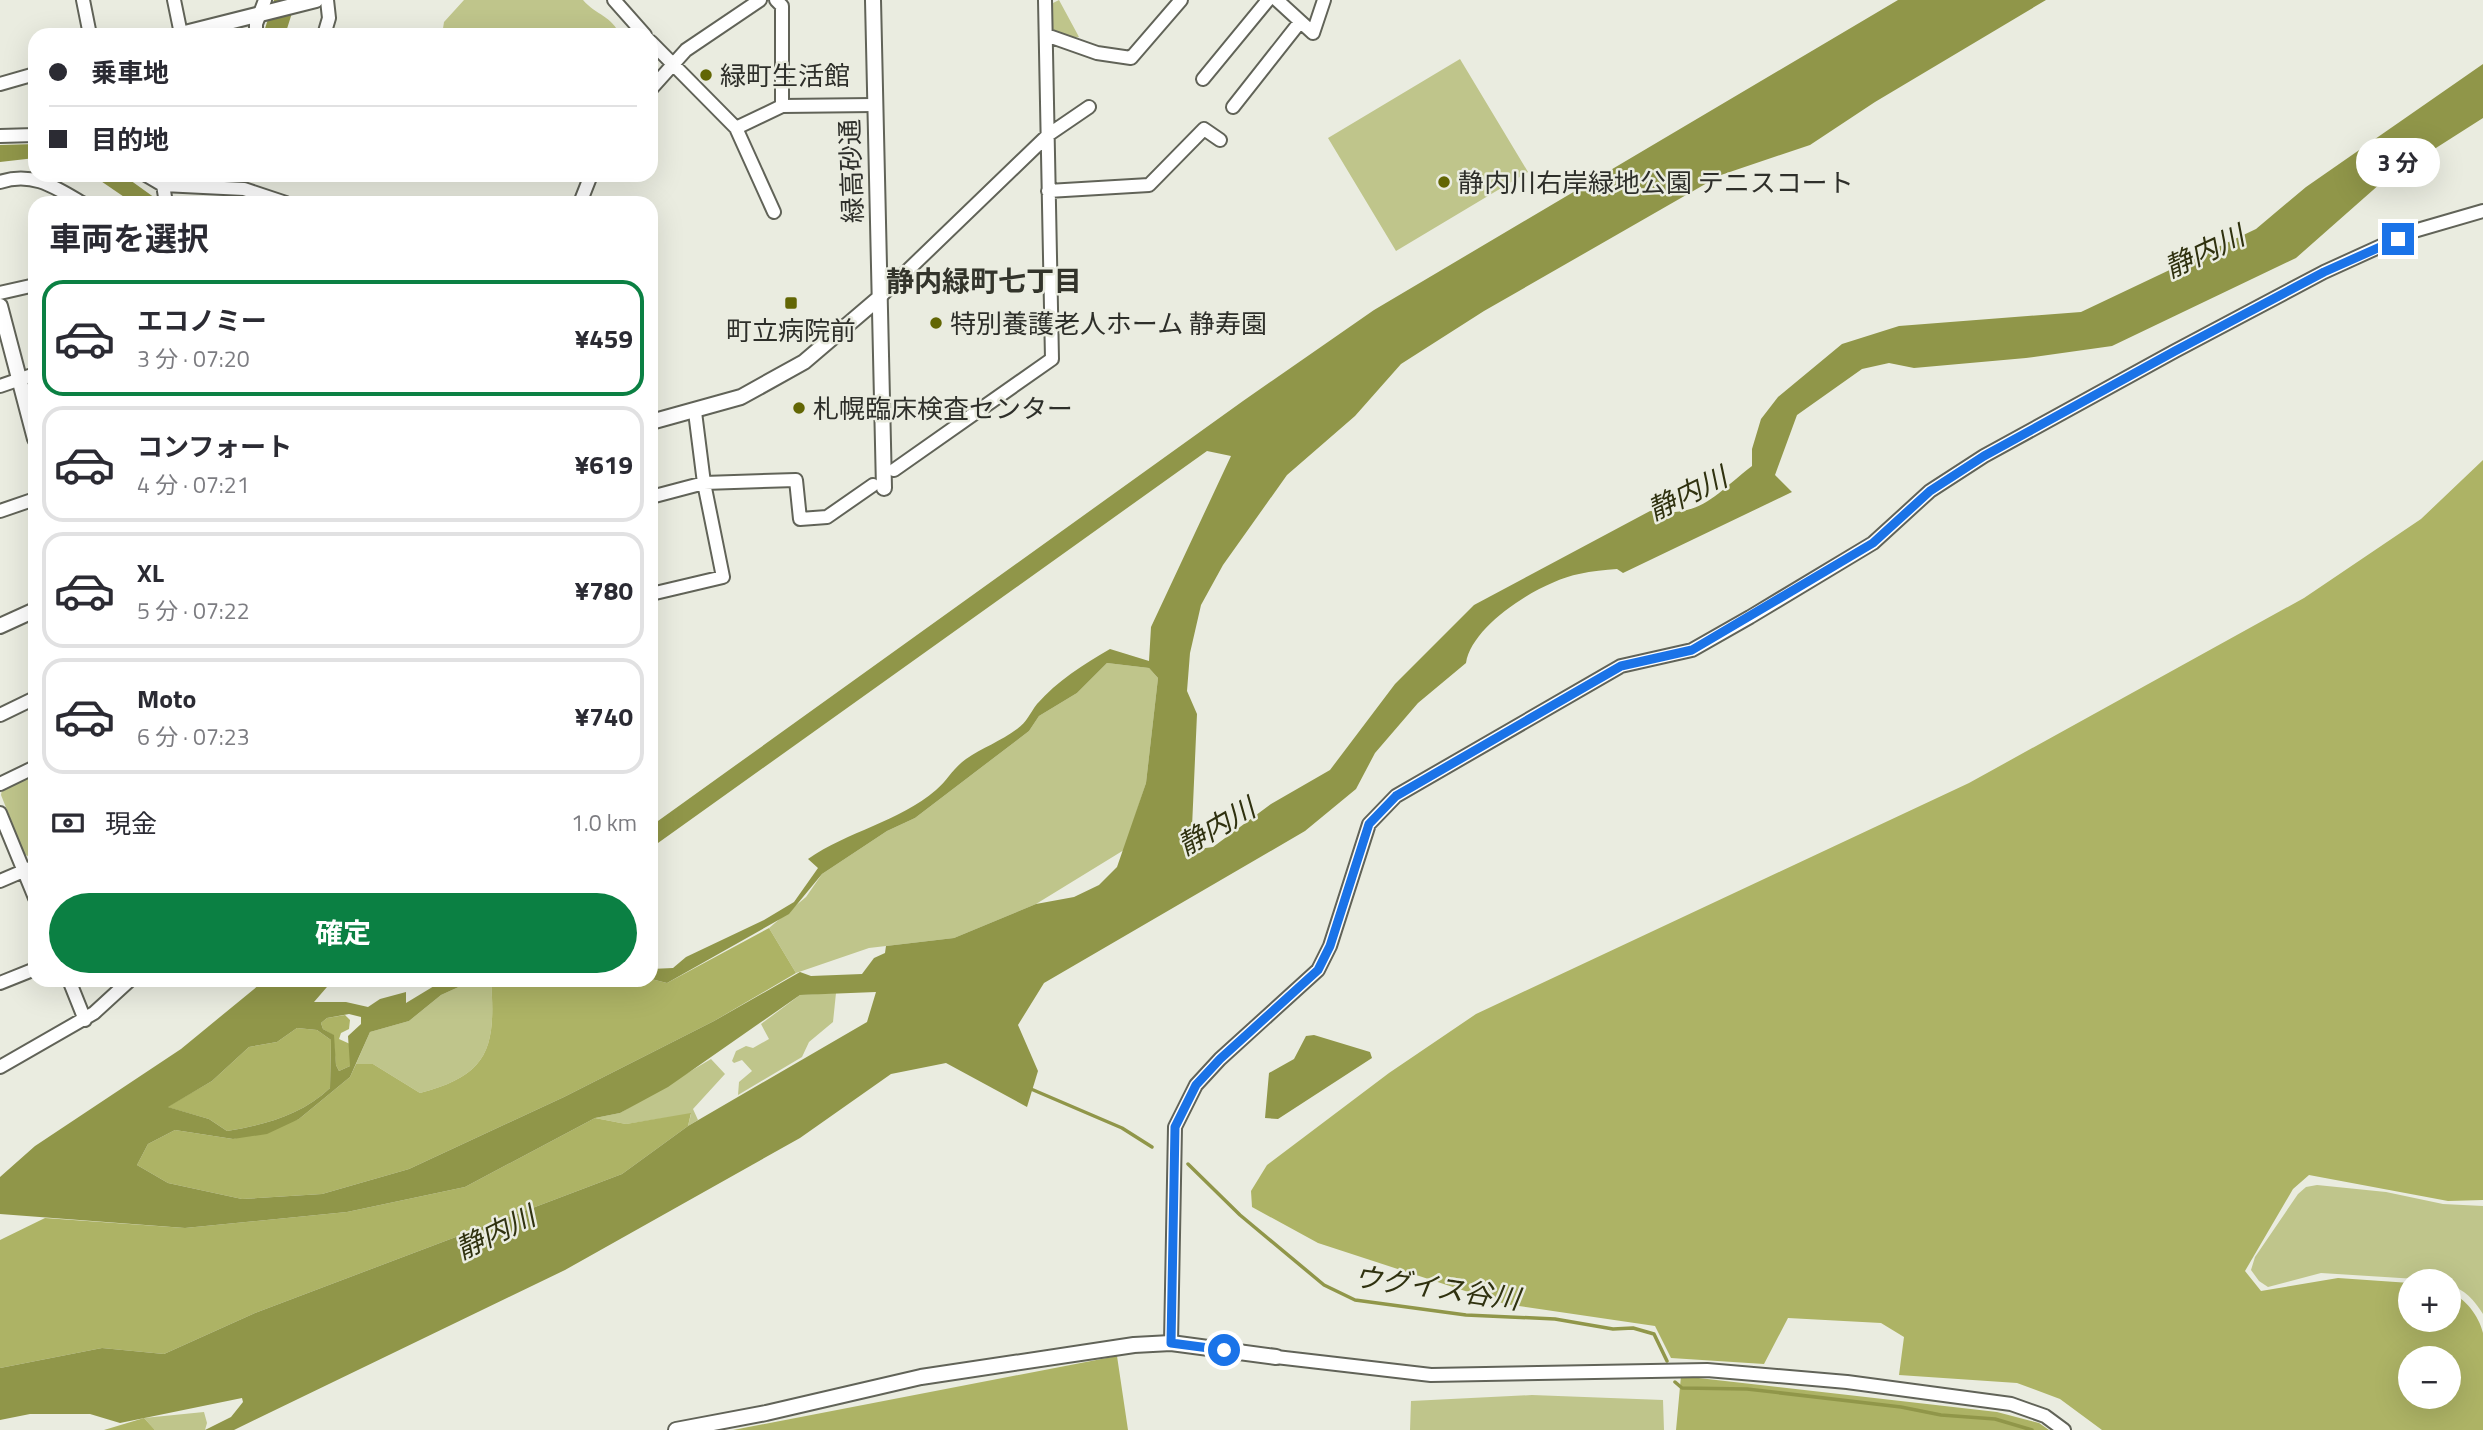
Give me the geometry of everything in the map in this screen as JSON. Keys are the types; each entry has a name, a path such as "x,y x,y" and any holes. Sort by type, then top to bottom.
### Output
{"street":[{"path":"83,0 89,28"},
{"path":"174,0 178,28"},
{"path":"199,28 263,9 316,0"},
{"path":"326,28 329,18 327,0"},
{"path":"614,0 639,28"},
{"path":"658,81 686,50 760,0"},
{"path":"776,0 782,6 782,106"},
{"name":"緑高砂通","path":"873,0 879,298 878,487"},
{"path":"894,471 1052,359 1045,0"},
{"path":"1046,35 1097,53 1131,58 1181,0"},
{"path":"1203,79 1268,0"},
{"path":"1277,0 1313,33 1324,0"},
{"path":"258,28 263,9"},
{"path":"1234,107 1300,22"},
{"path":"658,49 736,128 774,212"},
{"path":"0,84 28,76"},
{"path":"736,128 782,106 874,105"},
{"path":"658,420 741,397 804,362 879,298 1048,135 1089,107"},
{"path":"1048,191 1149,185 1204,129 1220,140"},
{"path":"0,136 28,135"},
{"path":"0,182 16,177 28,178"},
{"path":"40,182 68,196"},
{"path":"220,182 265,196"},
{"path":"1171,1343 1175,1127 1196,1085 1220,1059 1318,970 1330,946 1369,824 1396,796 1621,666 1692,650 1750,617 1873,543 1930,491 1984,456 2175,351 2324,272 2414,231 2483,211"},
{"path":"0,293 28,287"},
{"path":"0,306 28,411"},
{"path":"0,386 28,376"},
{"path":"658,592 723,577 704,483 695,412"},
{"path":"658,495 704,483 796,480 800,519 827,517 878,487"},
{"path":"0,511 28,501"},
{"path":"0,626 28,613"},
{"path":"0,715 28,701"},
{"path":"0,784 28,770"},
{"path":"0,813 28,866"},
{"path":"0,881 28,868"},
{"path":"0,983 28,972"},
{"path":"72,987 85,1020"},
{"path":"0,1067 85,1020 123,987"},
{"path":"676,1430 766,1413 920,1377 1095,1349 1171,1343 1431,1375 1581,1370 1707,1370 1847,1382 2011,1404 2045,1416 2064,1430"}],"shaded area":[{"path":"464,0 583,0 616,28 443,28 444,22"},
{"path":"1059,0 1079,37 1073,38 1051,31 1051,4"},
{"path":"1460,59 1528,172 1396,251 1328,138"},
{"path":"2483,460 2483,1200 2448,1201 2309,1175 2293,1189 2245,1271 2261,1291 2338,1278 2398,1282 2398,1332 2461,1332 2461,1299 2475,1314 2483,1333 2483,1430 2102,1430 2060,1399 2017,1383 1899,1375 1904,1337 1881,1323 1788,1318 1764,1364 1671,1358 1655,1326 1505,1304 1318,1243 1252,1207 1251,1191 1267,1165 1389,1073 1476,1014 1969,783 2304,598 2421,519"},
{"path":"1107,663 1149,668 1158,678 1146,783 1124,850 1036,904 954,938 869,948 796,973 769,928 806,897 822,874 887,831 915,818 1029,731 1039,716 1077,693"},
{"path":"28,777 28,856 25,855 1,795 2,789"},
{"path":"769,928 796,973 714,1021 564,1097 409,1169 322,1194 242,1199 168,1183 137,1165 148,1144 175,1130 233,1139 299,1119 350,1077 356,1064 373,1064 420,1093 461,1077 474,1067 489,1041 492,1024 491,987 658,987 658,981 667,983"},
{"path":"459,987 491,987 492,1024 489,1041 474,1067 443,1086 420,1093 373,1064 356,1064 370,1032 409,1021 441,995"},
{"path":"836,993 833,1022 809,1042 802,1057 738,1095 739,1082 752,1071 742,1060 734,1063 732,1061 736,1051 746,1046 753,1048 769,1039 761,1024 800,995"},
{"path":"345,1015 350,1020 349,1029 341,1033 339,1039 350,1044 350,1066 339,1071 333,1035 323,1029 321,1023 327,1018"},
{"path":"297,1028 317,1030 331,1040 330,1088 307,1105 268,1122 227,1131 209,1119 167,1107 212,1081 249,1047 277,1042"},
{"path":"711,1059 725,1074 693,1109 698,1120 688,1126 691,1114 626,1124 595,1118 620,1113"},
{"path":"691,1113 688,1126 622,1174 255,1313 164,1354 102,1348 0,1368 0,1240 45,1218 185,1228 347,1212 465,1187 595,1118 626,1124"},
{"path":"2317,1185 2386,1192 2443,1204 2483,1206 2483,1314 2461,1291 2461,1269 2398,1269 2398,1278 2321,1273 2268,1287 2259,1281 2251,1270 2255,1257 2298,1194 2306,1187"},
{"path":"1117,1356 1128,1430 733,1430"},
{"path":"1681,1376 1997,1412 2039,1423 2049,1430 1676,1430"},
{"path":"1532,1395 1663,1400 1664,1430 1410,1430 1411,1401"},
{"path":"204,1412 207,1423 205,1430 155,1430 144,1418"},
{"path":"144,1418 155,1430 104,1430"}],"water":[{"name":"静内川","path":"1898,0 2046,0 1875,102 1810,145 1721,175 1484,311 1401,364 1355,416 1287,475 1223,565 1201,605 1190,653 1187,691 1197,714 1191,850 1213,847 1271,804 1330,770 1395,684 1474,605 1650,511 1683,511 1717,495 1752,466 1752,449 1761,419 1778,397 1842,344 1899,326 2081,312 2256,229 2306,187 2483,64 2483,118 2381,183 2296,258 2112,346 2026,358 1914,368 1889,363 1862,369 1797,415 1775,475 1792,492 1623,573 1617,569 1564,578 1511,606 1481,634 1471,648 1466,663 1418,703 1375,753 1356,789 1305,831 1044,983 1018,1025 1038,1071 1027,1107 946,1063 891,1074 800,1138 565,1270 234,1430 205,1430 231,1417 243,1402 242,1398 120,1423 90,1414 30,1414 0,1420 0,1368 102,1348 164,1354 255,1313 622,1174 688,1126 867,1022 876,992 800,995 668,1087 620,1113 595,1118 465,1187 347,1212 185,1228 0,1214 0,1177 35,1146 181,1049 256,987 327,987 314,1002 346,1002 368,1007 380,999 406,992 406,1003 432,987 459,987 441,995 409,1021 370,1032 350,1077 299,1119 267,1134 233,1139 175,1130 148,1144 137,1165 168,1183 242,1199 322,1194 409,1169 564,1097 714,1021 800,972 811,976 862,974 874,958 885,953 886,946 954,938 1036,904 1074,897 1099,885 1117,867 1146,783 1158,678 1149,668 1107,663 1077,693 1039,716 1029,731 915,818 887,831 822,874 789,914 667,983 658,981 658,969 673,968 686,957 764,920 794,902 818,868 808,859 823,849 890,819 922,801 966,759 1020,726 1037,704 1062,680 1090,661 1110,649 1149,661 1151,627 1231,456 1207,451 658,843 658,821 1374,310","holes":["349,1014 361,1017 361,1024 348,1036 350,1066 339,1071 336,1065 334,1035 323,1029 321,1023 327,1018","297,1028 317,1030 331,1040 330,1088 295,1112 255,1126 227,1131 209,1119 168,1107 212,1081 249,1047 277,1042"]},
{"path":"28,144 28,159 0,162 0,145"},
{"path":"102,182 133,182 152,196 123,196"},
{"path":"1314,1035 1370,1052 1372,1058 1278,1119 1265,1118 1269,1073 1294,1059 1306,1036"}],"waterway":[{"path":"276,28 285,0"},
{"name":"ウグイス谷川","path":"1031,1089 1122,1128 1152,1147"},
{"name":"ウグイス谷川","path":"1188,1164 1240,1215 1324,1285 1355,1300 1466,1315 1555,1319 1613,1329 1633,1328 1654,1334 1667,1361"},
{"name":"ウグイス谷川","path":"1675,1382 1682,1388 1747,1389 1901,1407 1941,1415 1995,1419 2032,1430"}],"place":[{"name":"緑町生活館","path":"706,75"},
{"name":"静内川右岸緑地公園 テニスコート","path":"1444,182"},
{"name":"町立病院前","path":"791,303"},
{"name":"特別養護老人ホーム 静寿園","path":"936,323"},
{"name":"札幌臨床検査センター","path":"799,408"}],"district":[{"name":"静内緑町七丁目","path":"984,280"}],"route":[{"path":"1224,1350 1171,1343 1171,1227 1175,1127 1196,1085 1220,1059 1318,970 1330,946 1369,824 1396,796 1621,666 1692,650 1873,543 1930,491 1984,456 2324,272 2398,239"}]}
